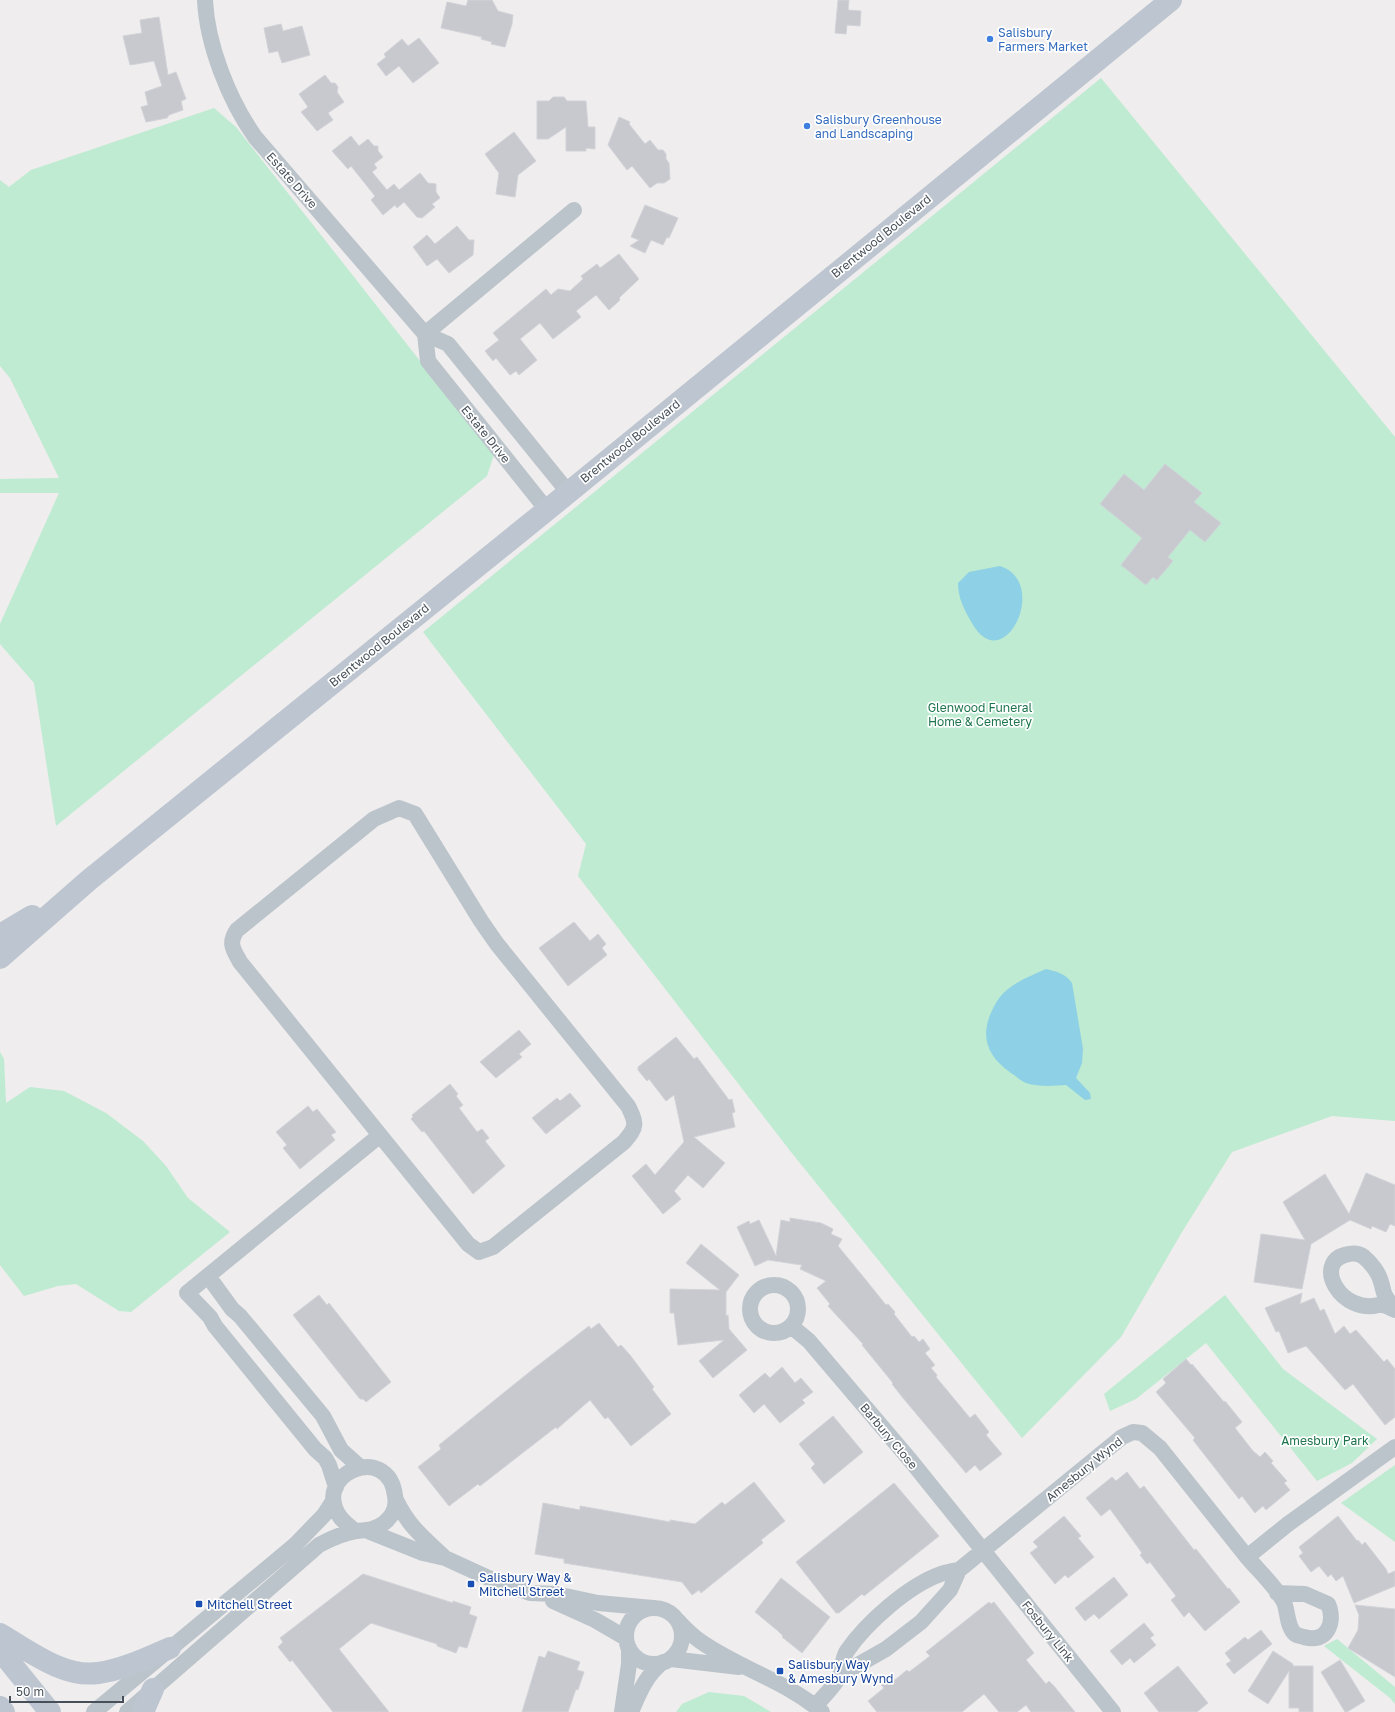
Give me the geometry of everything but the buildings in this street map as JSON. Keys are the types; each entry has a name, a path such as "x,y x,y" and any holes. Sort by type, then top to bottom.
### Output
{"street":[{"name":"Estate Drive","path":"205,0 206,15 217,57 228,88 244,123 254,137 425,334 448,344 568,492"},
{"name":"Brentwood Boulevard","path":"0,958 89,880 547,510 1171,0"},
{"path":"425,334 574,210"},
{"name":"Estate Drive","path":"425,334 428,361 547,510"},
{"path":"399,808 415,814 481,921 497,944 628,1106 636,1120 633,1131 624,1142 493,1247 479,1252 468,1244 379,1136 240,962 233,948 232,938 237,930 374,819 383,813 399,808"},
{"name":"Brentwood Boulevard","path":"0,936 89,880"},
{"path":"379,1136 187,1293 210,1317 215,1326 310,1443 326,1458 340,1517 362,1531 423,1553 445,1558 494,1580 537,1594 595,1620 628,1643 641,1660 649,1663 667,1661 748,1668"},
{"path":"208,1276 218,1288 227,1303 240,1316 323,1416 341,1450 360,1467"},
{"name":"Barbury Close","path":"791,1326 809,1341 911,1461 983,1550"},
{"name":"Amesbury Wynd","path":"840,1675 886,1649 921,1622 950,1590 959,1570 1122,1437 1133,1432 1142,1433 1160,1448 1276,1592"},
{"path":"1247,1556 1294,1519 1395,1447"},
{"path":"94,1712 295,1545 316,1524 334,1494 341,1478 350,1471 360,1467 370,1467 381,1471 389,1478 394,1486 396,1500 403,1515 415,1531 445,1558"},
{"path":"126,1712 319,1545 328,1540 385,1523 392,1515 396,1500"},
{"name":"Fosbury Link","path":"983,1550 1113,1712"},
{"name":"Amesbury Wynd","path":"818,1709 840,1675 846,1653 856,1639 879,1617 928,1580 942,1574 959,1570"},
{"path":"537,1594 556,1594 598,1603 653,1608 670,1614 699,1641 795,1693 818,1709"},
{"path":"622,1712 629,1664 627,1629 633,1618 644,1610 653,1608"},
{"path":"631,1712 645,1681 655,1668 667,1661 679,1647 682,1638 681,1628 677,1620"},
{"path":"0,1634 62,1668 82,1673 97,1673 124,1666 170,1648"},
{"path":"0,1650 50,1712"},
{"path":"143,1712 153,1689"},
{"path":"0,1708 4,1712"}],"green space":[{"name":"Glenwood Funeral Home & Cemetery","path":"1101,78 1395,437 1395,1121 1332,1116 1232,1152 1182,1232 1121,1337 1022,1438 791,1152 578,876 586,844 423,632"},
{"path":"214,108 236,127 494,455 487,476 56,826 34,683 0,644 0,624 59,493 0,493 0,479 59,478 10,378 0,366 0,180 9,187 31,170"},
{"path":"0,1052 4,1059 6,1103 30,1087 64,1091 106,1113 143,1141 166,1166 188,1198 230,1232 131,1312 119,1311 76,1284 58,1286 24,1296 0,1265"},
{"name":"Amesbury Park","path":"1225,1295 1283,1369 1377,1439 1352,1463 1317,1481 1206,1343 1136,1399 1110,1411 1104,1394"},
{"name":"Amesbury Park","path":"1395,1465 1395,1542 1341,1503"},
{"path":"1337,1639 1395,1687 1395,1704 1390,1698 1324,1646"},
{"path":"709,1692 744,1696 771,1712 676,1712 682,1704"}],"water":[{"path":"1000,566 1015,575 1021,589 1022,605 1017,621 1009,633 998,640 985,638 973,625 961,600 958,583 969,572"},
{"path":"1046,969 1064,975 1072,983 1083,1049 1082,1063 1076,1078 1090,1093 1091,1099 1085,1100 1066,1085 1041,1086 1024,1082 1002,1066 990,1050 987,1042 987,1024 1000,997 1011,986"}],"place":[{"name":"Salisbury Farmers Market","path":"990,39"},
{"name":"Salisbury Greenhouse and Landscaping","path":"807,126"},
{"name":"Salisbury Way & Mitchell Street","path":"471,1584"},
{"name":"Mitchell Street","path":"199,1604"},
{"name":"Salisbury Way & Amesbury Wynd","path":"780,1671"}]}
